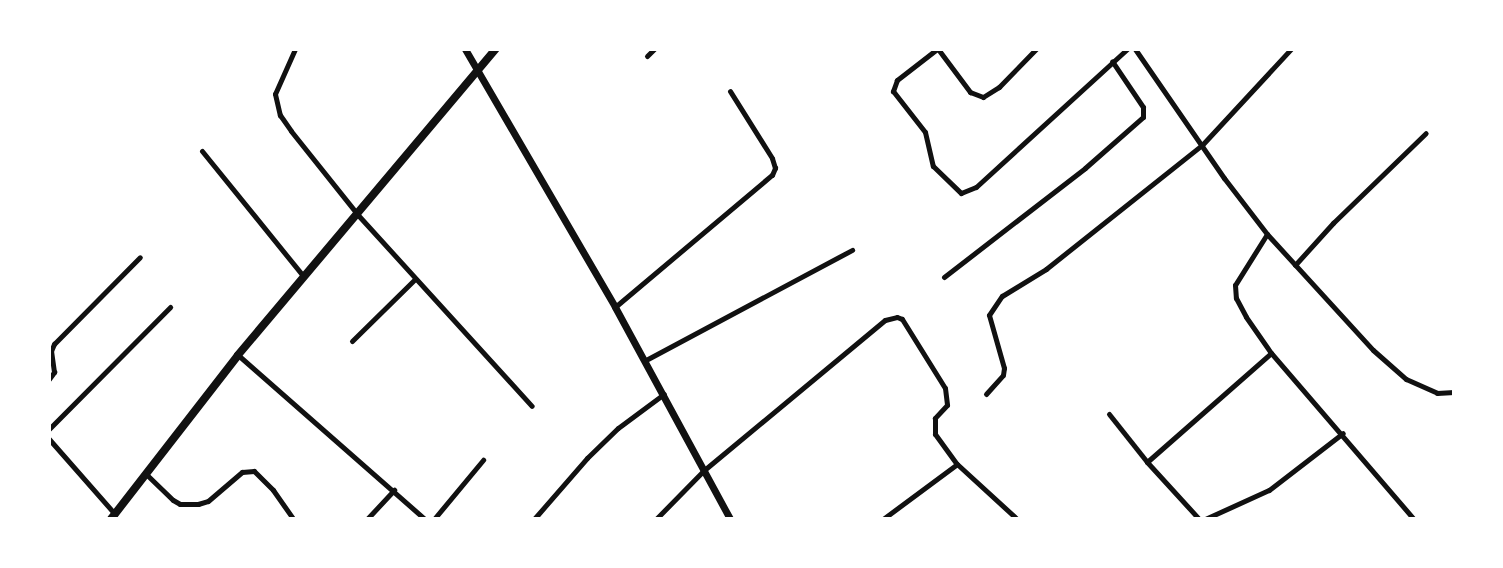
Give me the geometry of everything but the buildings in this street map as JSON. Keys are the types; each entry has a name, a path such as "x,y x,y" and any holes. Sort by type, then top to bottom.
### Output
{"main road":[{"path":"113,516 239,355 496,49"}],"street":[{"path":"295,49 275,94 280,115 358,215 532,406"},
{"path":"465,49 615,307 730,519"},
{"path":"647,56 654,49"},
{"path":"1036,49 999,87 983,97 970,92 937,49 897,80 892,91 925,132 933,166 961,193 976,187 1127,49"},
{"path":"986,394 1003,375 1004,369 989,315 1002,296 1046,269 1202,145 1291,49"},
{"path":"1136,50 1246,209 1373,350 1406,379 1437,393 1454,392"},
{"path":"944,277 1075,176 1143,117 1143,107 1112,61"},
{"path":"615,307 772,175 775,168 772,158 730,91"},
{"path":"1295,265 1333,223 1426,133"},
{"path":"202,151 304,278"},
{"path":"1268,234 1235,285 1236,298 1271,353 1343,433 1414,519"},
{"path":"644,361 852,250"},
{"path":"49,379 54,372 51,351 54,344 140,257"},
{"path":"352,341 415,279"},
{"path":"49,429 170,307"},
{"path":"656,519 703,471 884,320 897,317 902,319 945,388 947,405 933,425 935,435 957,464 1017,519"},
{"path":"1147,462 1271,353"},
{"path":"239,355 425,519"},
{"path":"534,519 595,450 618,428 664,394"},
{"path":"1109,414 1147,462 1199,519"},
{"path":"1205,519 1269,490 1343,433"},
{"path":"49,439 113,516"},
{"path":"434,519 484,460"},
{"path":"883,519 957,464"},
{"path":"146,474 180,504 198,504 208,501 242,472 254,471 273,490 293,519"},
{"path":"367,519 394,490"}]}
